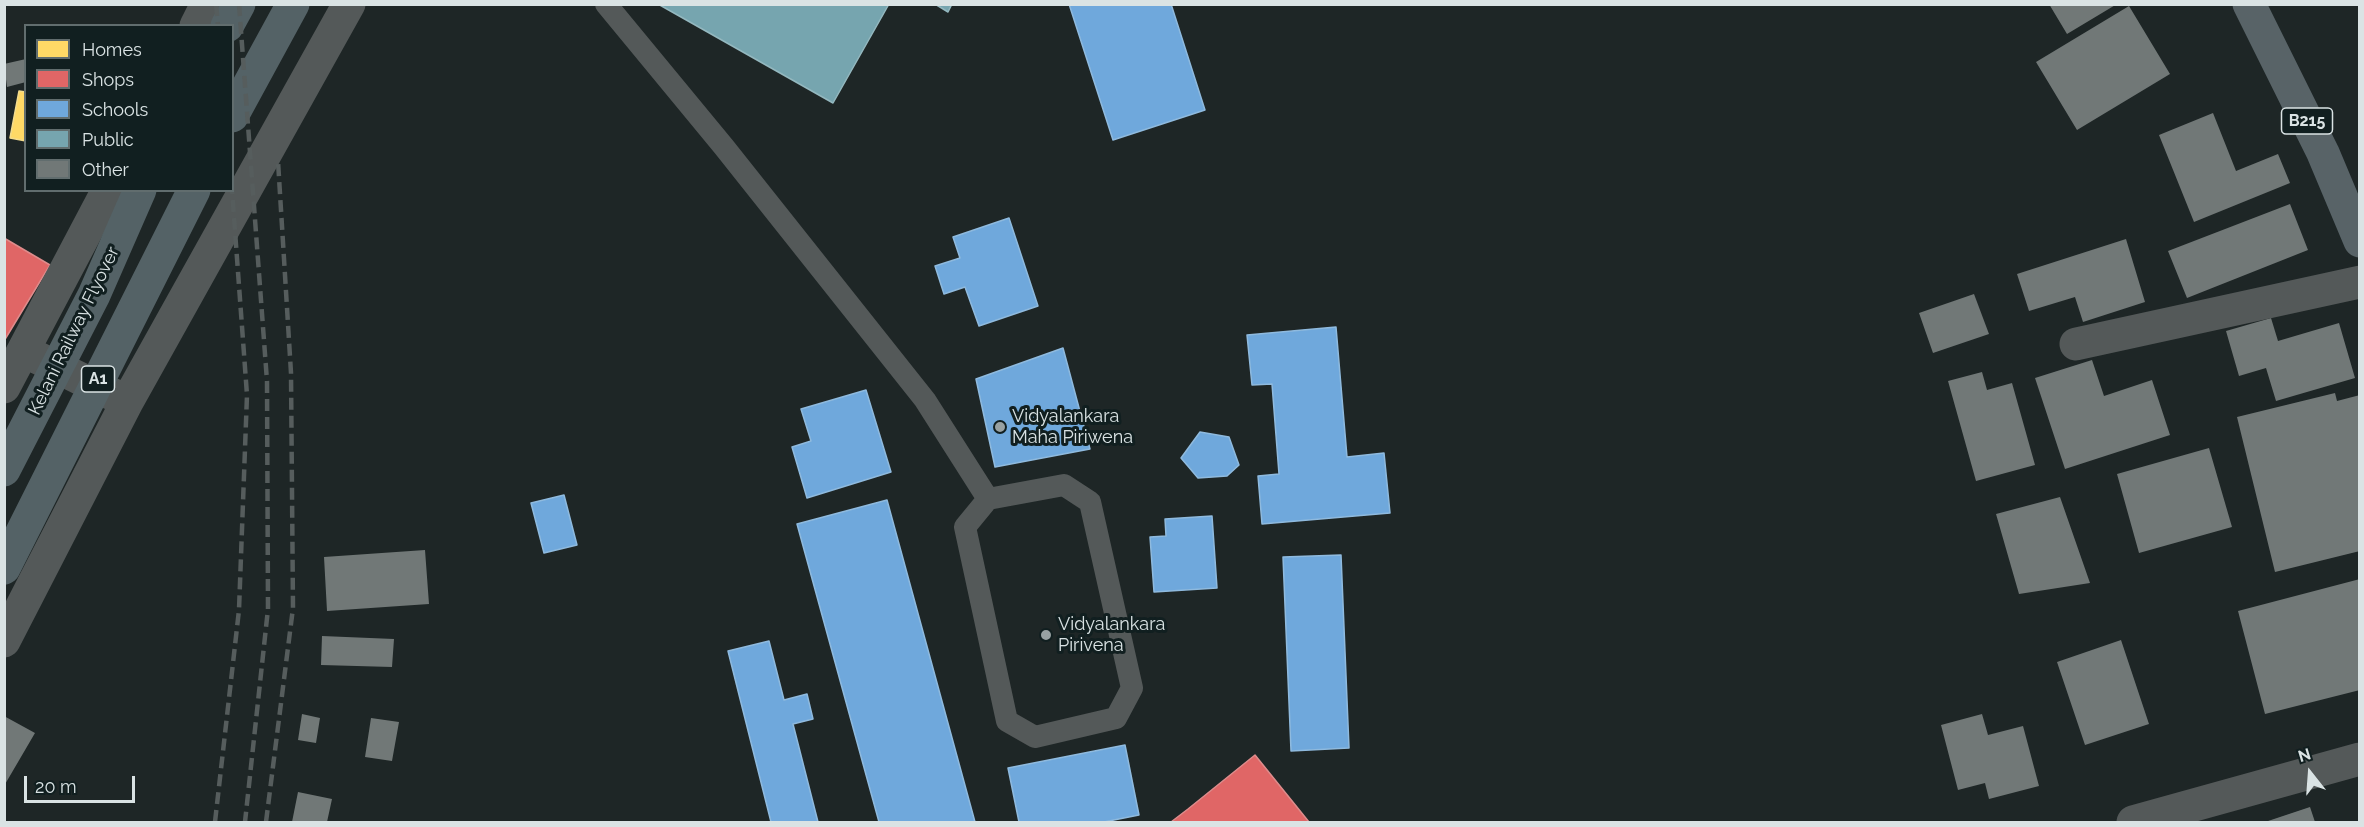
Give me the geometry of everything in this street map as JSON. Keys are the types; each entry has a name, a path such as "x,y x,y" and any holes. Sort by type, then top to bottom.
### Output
{"highway":[{"path":"228,24 239,4"},
{"path":"234,112 293,4"},
{"name":"Kelani Railway Flyover","path":"4,470 94,295 139,192"},
{"name":"A1","path":"4,568 193,192"}],"main road":[{"name":"B215","path":"2249,4 2323,153 2360,241"}],"street":[{"path":"197,24 207,4"},
{"path":"4,642 127,402 243,191 350,4"},
{"path":"4,387 107,192"},
{"path":"2076,345 2360,282"},
{"path":"22,351 127,402"},
{"path":"2133,822 2360,759"}],"lane":[{"path":"606,4 724,147 925,400 988,499"},
{"path":"1064,485 1090,502 1132,688 1116,718 1035,737 1007,721 966,527 988,499 1064,485"}],"building: Homes":[{"path":"19,91 24,92 24,141 10,138"}],"building: Shops":[{"path":"4,238 50,265 4,341"},
{"path":"1255,755 1309,822 1171,822 1188,809"}],"building: Schools":[{"path":"1069,4 1171,4 1205,110 1113,140"},
{"path":"1009,218 1038,306 979,326 965,287 944,294 935,266 960,258 953,237"},
{"path":"1336,327 1347,457 1384,453 1390,513 1262,524 1258,476 1279,474 1272,384 1252,385 1247,335"},
{"path":"1063,348 1090,449 995,467 976,379"},
{"path":"866,390 891,472 807,498 792,447 811,441 801,409"},
{"path":"1200,432 1229,437 1239,465 1227,476 1198,478 1181,458"},
{"path":"564,495 577,545 544,553 531,503"},
{"path":"887,500 975,822 879,822 797,524"},
{"path":"1212,516 1217,588 1154,592 1150,537 1166,536 1165,519"},
{"path":"1341,555 1349,748 1291,751 1283,557"},
{"path":"769,641 784,700 807,694 813,719 793,724 818,822 771,822 728,651"},
{"path":"1125,745 1139,815 1104,822 1019,822 1008,768"}],"building: Public":[{"path":"658,4 889,4 833,103"},
{"path":"935,4 952,4 948,12"}],"building: Other":[{"path":"2049,4 2117,4 2067,34"},
{"path":"2129,6 2170,74 2077,130 2036,62"},
{"path":"24,59 24,83 7,87 4,64"},
{"path":"2213,113 2236,171 2278,154 2290,183 2194,222 2159,135"},
{"path":"2290,204 2308,250 2187,298 2168,251"},
{"path":"2126,239 2145,302 2083,322 2075,297 2029,311 2017,274"},
{"path":"1974,294 1989,334 1933,353 1919,313"},
{"path":"2271,318 2278,341 2339,323 2355,378 2276,401 2266,368 2239,376 2226,331"},
{"path":"2092,360 2104,396 2152,380 2170,435 2065,469 2035,378"},
{"path":"1982,372 1987,390 2012,383 2035,465 1976,481 1948,381"},
{"path":"2335,393 2337,401 2360,395 2360,551 2275,572 2237,417"},
{"path":"2209,448 2232,527 2139,553 2117,474"},
{"path":"2060,497 2090,583 2019,594 1996,514"},
{"path":"425,550 429,604 327,611 324,557"},
{"path":"2360,579 2360,690 2265,714 2238,611"},
{"path":"322,636 394,639 392,667 321,665"},
{"path":"2121,640 2149,724 2085,745 2057,662"},
{"path":"302,714 320,718 316,743 298,740"},
{"path":"1982,714 1988,735 2023,726 2039,786 1989,799 1985,783 1958,790 1941,725"},
{"path":"4,716 35,733 4,786"},
{"path":"371,718 399,722 392,761 365,757"},
{"path":"298,792 332,799 327,822 292,822"},
{"path":"2310,807 2315,822 2265,822"}],"railway":[{"path":"216,4 218,24"},
{"path":"239,4 267,381 268,609 245,822"},
{"path":"266,822 293,608 291,373 278,161"},
{"path":"215,822 239,610 247,395 232,192"}],"place":[{"name":"Vidyalankara Maha Piriwena","path":"1000,427"},
{"name":"Vidyalankara Pirivena","path":"1046,635"}]}
